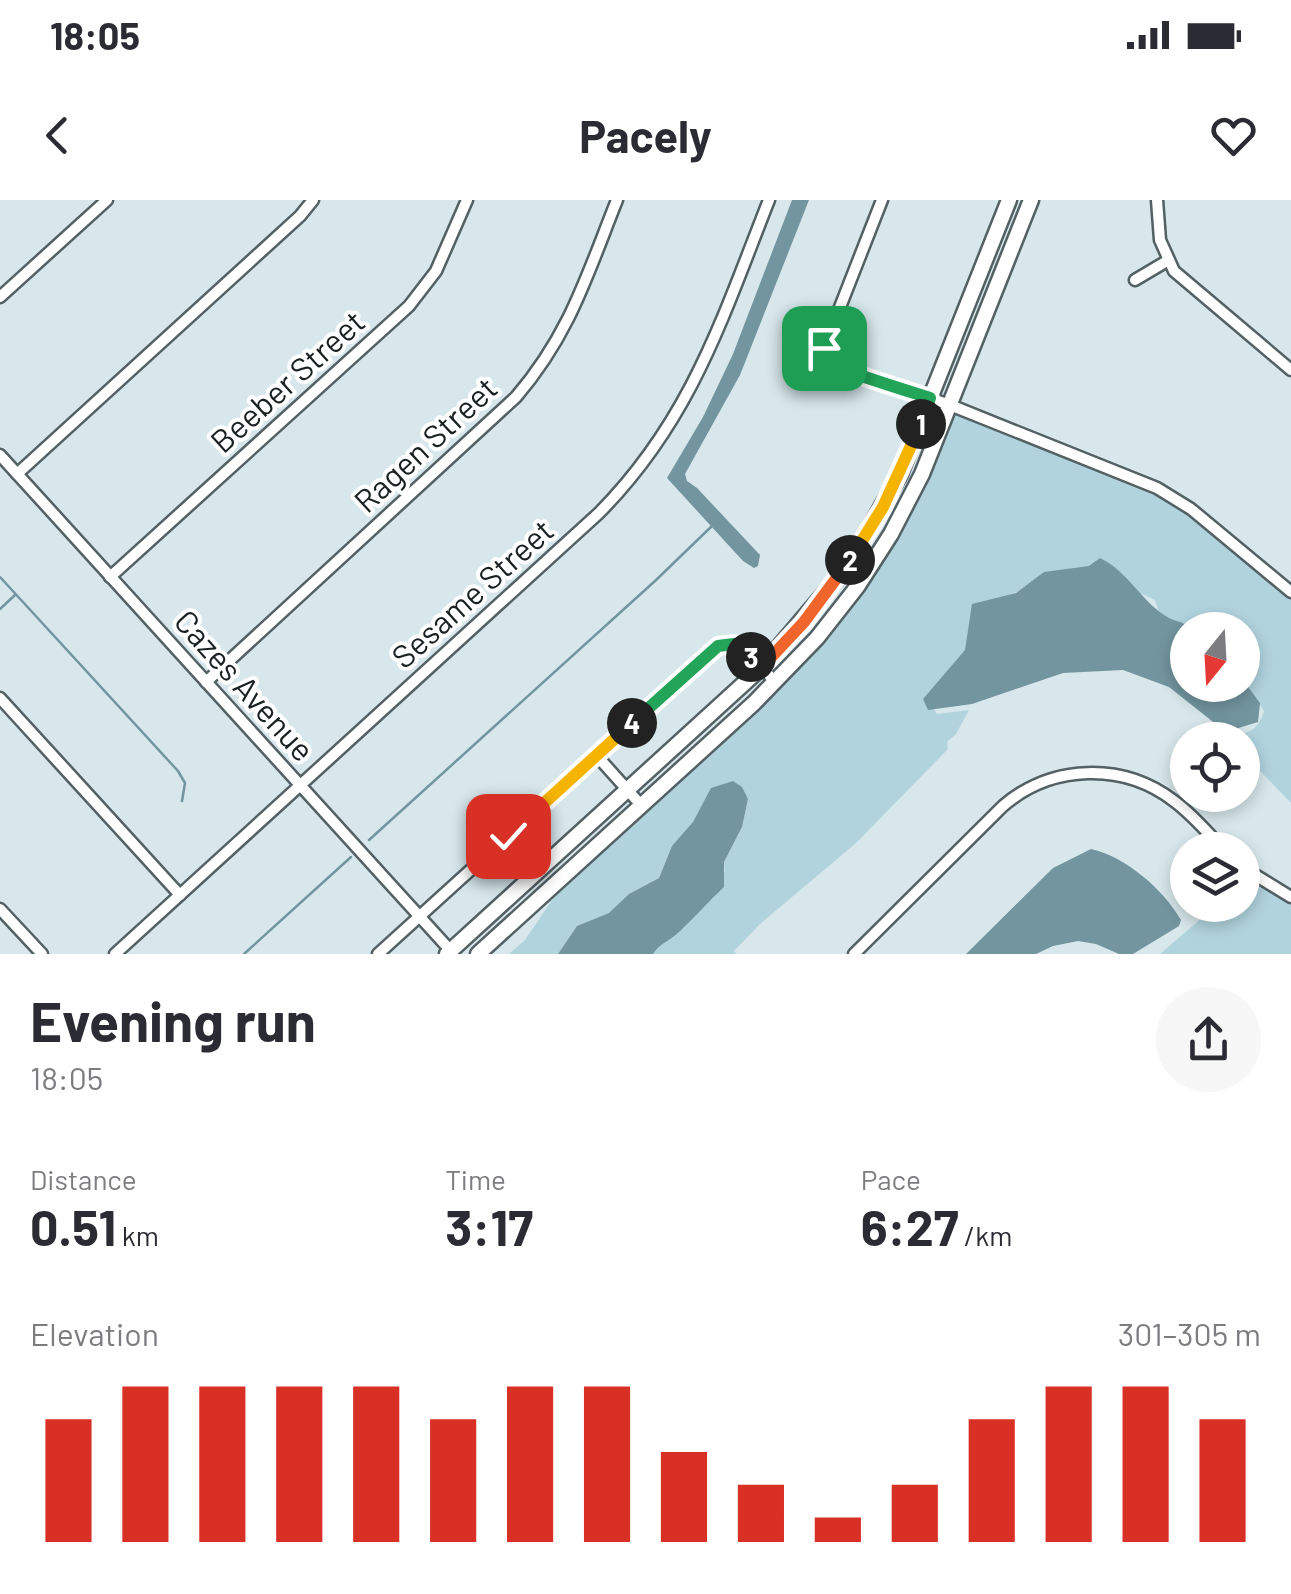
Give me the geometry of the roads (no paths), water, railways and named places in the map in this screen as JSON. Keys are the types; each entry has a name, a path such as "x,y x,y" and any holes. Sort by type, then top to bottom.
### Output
{"main road":[{"path":"449,952 761,668 823,598 867,534 900,474 1010,200"},
{"path":"478,954 775,682 836,614 883,546 922,474 1032,200"}],"street":[{"path":"0,298 107,200"},
{"path":"17,474 313,200"},
{"name":"Beeber Street","path":"110,577 409,306 436,271 467,200"},
{"name":"Ragen Street","path":"206,682 526,386 572,316 616,200"},
{"name":"Sesame Street","path":"114,954 599,513 638,471 674,420 704,364 769,200"},
{"path":"882,200 823,359 834,368 950,405 1174,497 1291,592"},
{"path":"1157,200 1156,221 1167,261 1182,281 1291,370"},
{"path":"1135,280 1167,261"},
{"name":"Cazes Avenue","path":"0,455 449,952"},
{"path":"378,954 718,646 738,646 775,682"},
{"path":"0,698 180,894"},
{"path":"596,756 641,805"},
{"path":"854,954 1004,806 1022,792 1052,779 1094,773 1145,783 1186,811 1206,832"},
{"path":"1260,878 1291,897"},
{"path":"0,908 42,954"}],"waterway":[{"path":"369,840 713,525"},
{"path":"0,577 178,771 185,783 182,801"},
{"path":"0,609 15,595"},
{"path":"244,954 351,857"}]}
